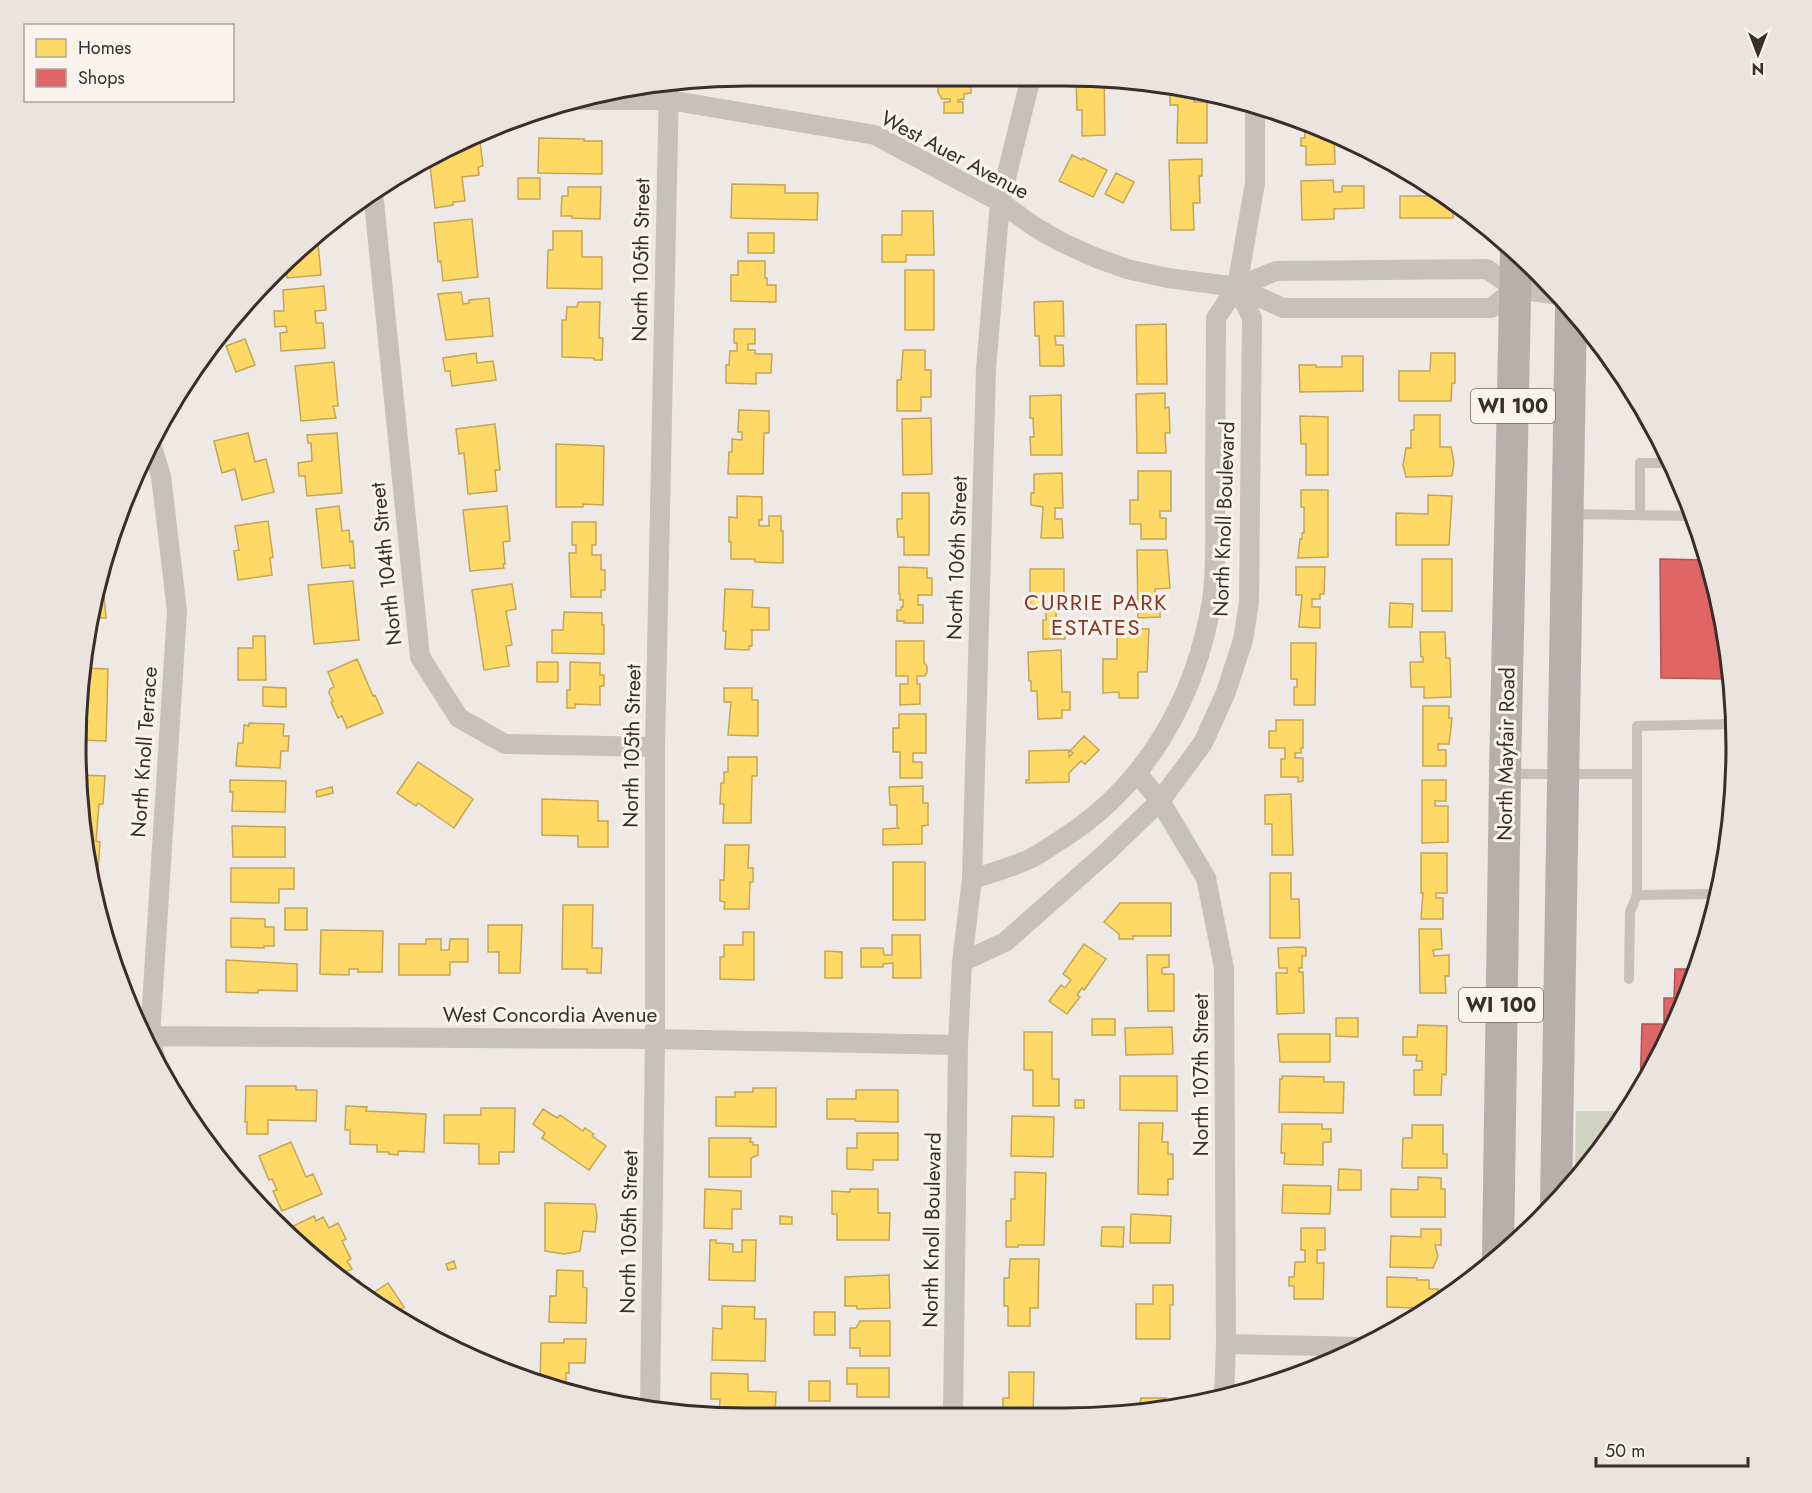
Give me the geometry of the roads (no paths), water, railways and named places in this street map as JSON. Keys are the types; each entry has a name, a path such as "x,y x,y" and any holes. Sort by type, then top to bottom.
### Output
{"main road":[{"name":"North Mayfair Road","path":"1498,1245 1516,264"},
{"name":"WI 100","path":"1556,1188 1571,321"}],"street":[{"name":"North 106th Street","path":"958,1045 962,962 972,879 986,369 1000,202 1029,85"},
{"name":"West Auer Avenue","path":"633,95 669,93 875,135 1000,202 1035,227 1094,257 1127,269 1168,278 1237,287 1283,308 1491,308 1516,289"},
{"name":"North 105th Street","path":"650,1400 655,1039 655,747 669,93"},
{"name":"North Knoll Boulevard","path":"972,879 1033,858 1075,831 1107,805 1138,774 1155,750 1171,722 1190,678 1204,637 1212,598 1216,318 1237,287 1255,183 1255,114"},
{"name":"North 104th Street","path":"374,201 420,657 459,718 505,744 655,747"},
{"name":"West Auer Avenue","path":"1237,287 1276,271 1487,269 1516,289 1546,293"},
{"name":"North Knoll Boulevard","path":"962,962 1005,942 1107,852 1160,801 1203,743 1226,692 1245,631 1249,602 1252,318 1237,287"},
{"name":"North Knoll Terrace","path":"147,1023 177,611 161,476 154,454"},
{"name":"North 107th Street","path":"1138,774 1160,801 1206,878 1224,968 1224,1388"},
{"name":"West Concordia Avenue","path":"153,1036 655,1039 958,1045"},
{"name":"North Knoll Boulevard","path":"953,1408 958,1045"},
{"path":"1226,1344 1341,1346"}],"lane":[{"path":"1640,515 1640,463 1662,463"},
{"path":"1569,514 1684,516"},
{"path":"1629,979 1630,912 1637,895 1637,726 1725,724"},
{"path":"1505,774 1637,774"},
{"path":"1637,895 1710,894"}],"district":[{"name":"CURRIE PARK ESTATES","path":"1096,614"}]}
